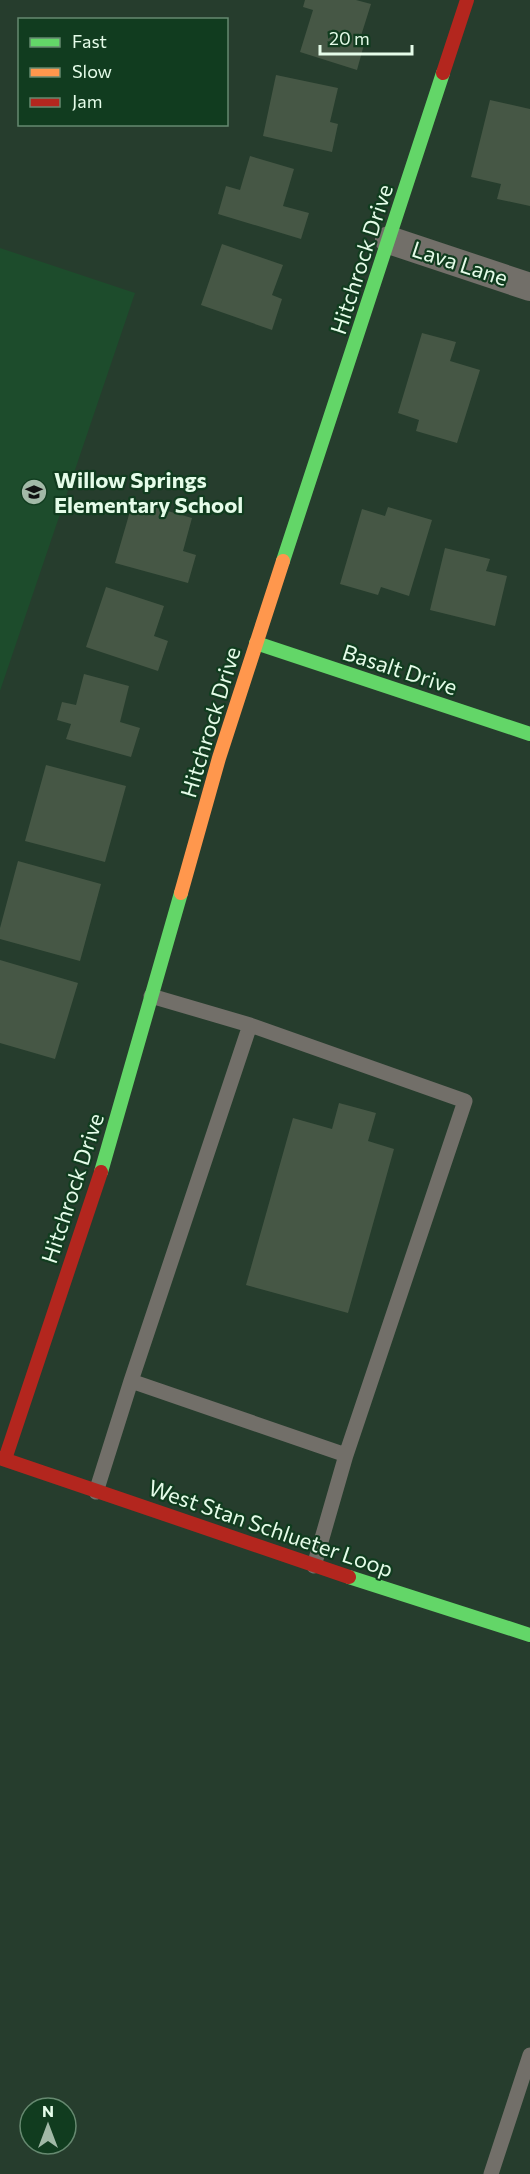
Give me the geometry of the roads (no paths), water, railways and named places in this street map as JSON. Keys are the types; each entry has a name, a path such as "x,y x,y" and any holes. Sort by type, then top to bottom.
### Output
{"street":[{"name":"Hitchrock Drive","path":"2,1459 108,1152 219,758 467,0"},
{"name":"Lava Lane","path":"389,240 530,287"},
{"name":"Basalt Drive","path":"256,643 530,734"},
{"name":"West Stan Schlueter Loop","path":"2,1459 314,1566 530,1635"}],"lane":[{"path":"151,996 250,1025 465,1101 346,1455 314,1566"},
{"path":"96,1492 250,1025"},
{"path":"131,1381 346,1455"},
{"path":"491,2174 530,2055"}],"place":[{"name":"Willow Springs Elementary School","path":"34,492"}]}
